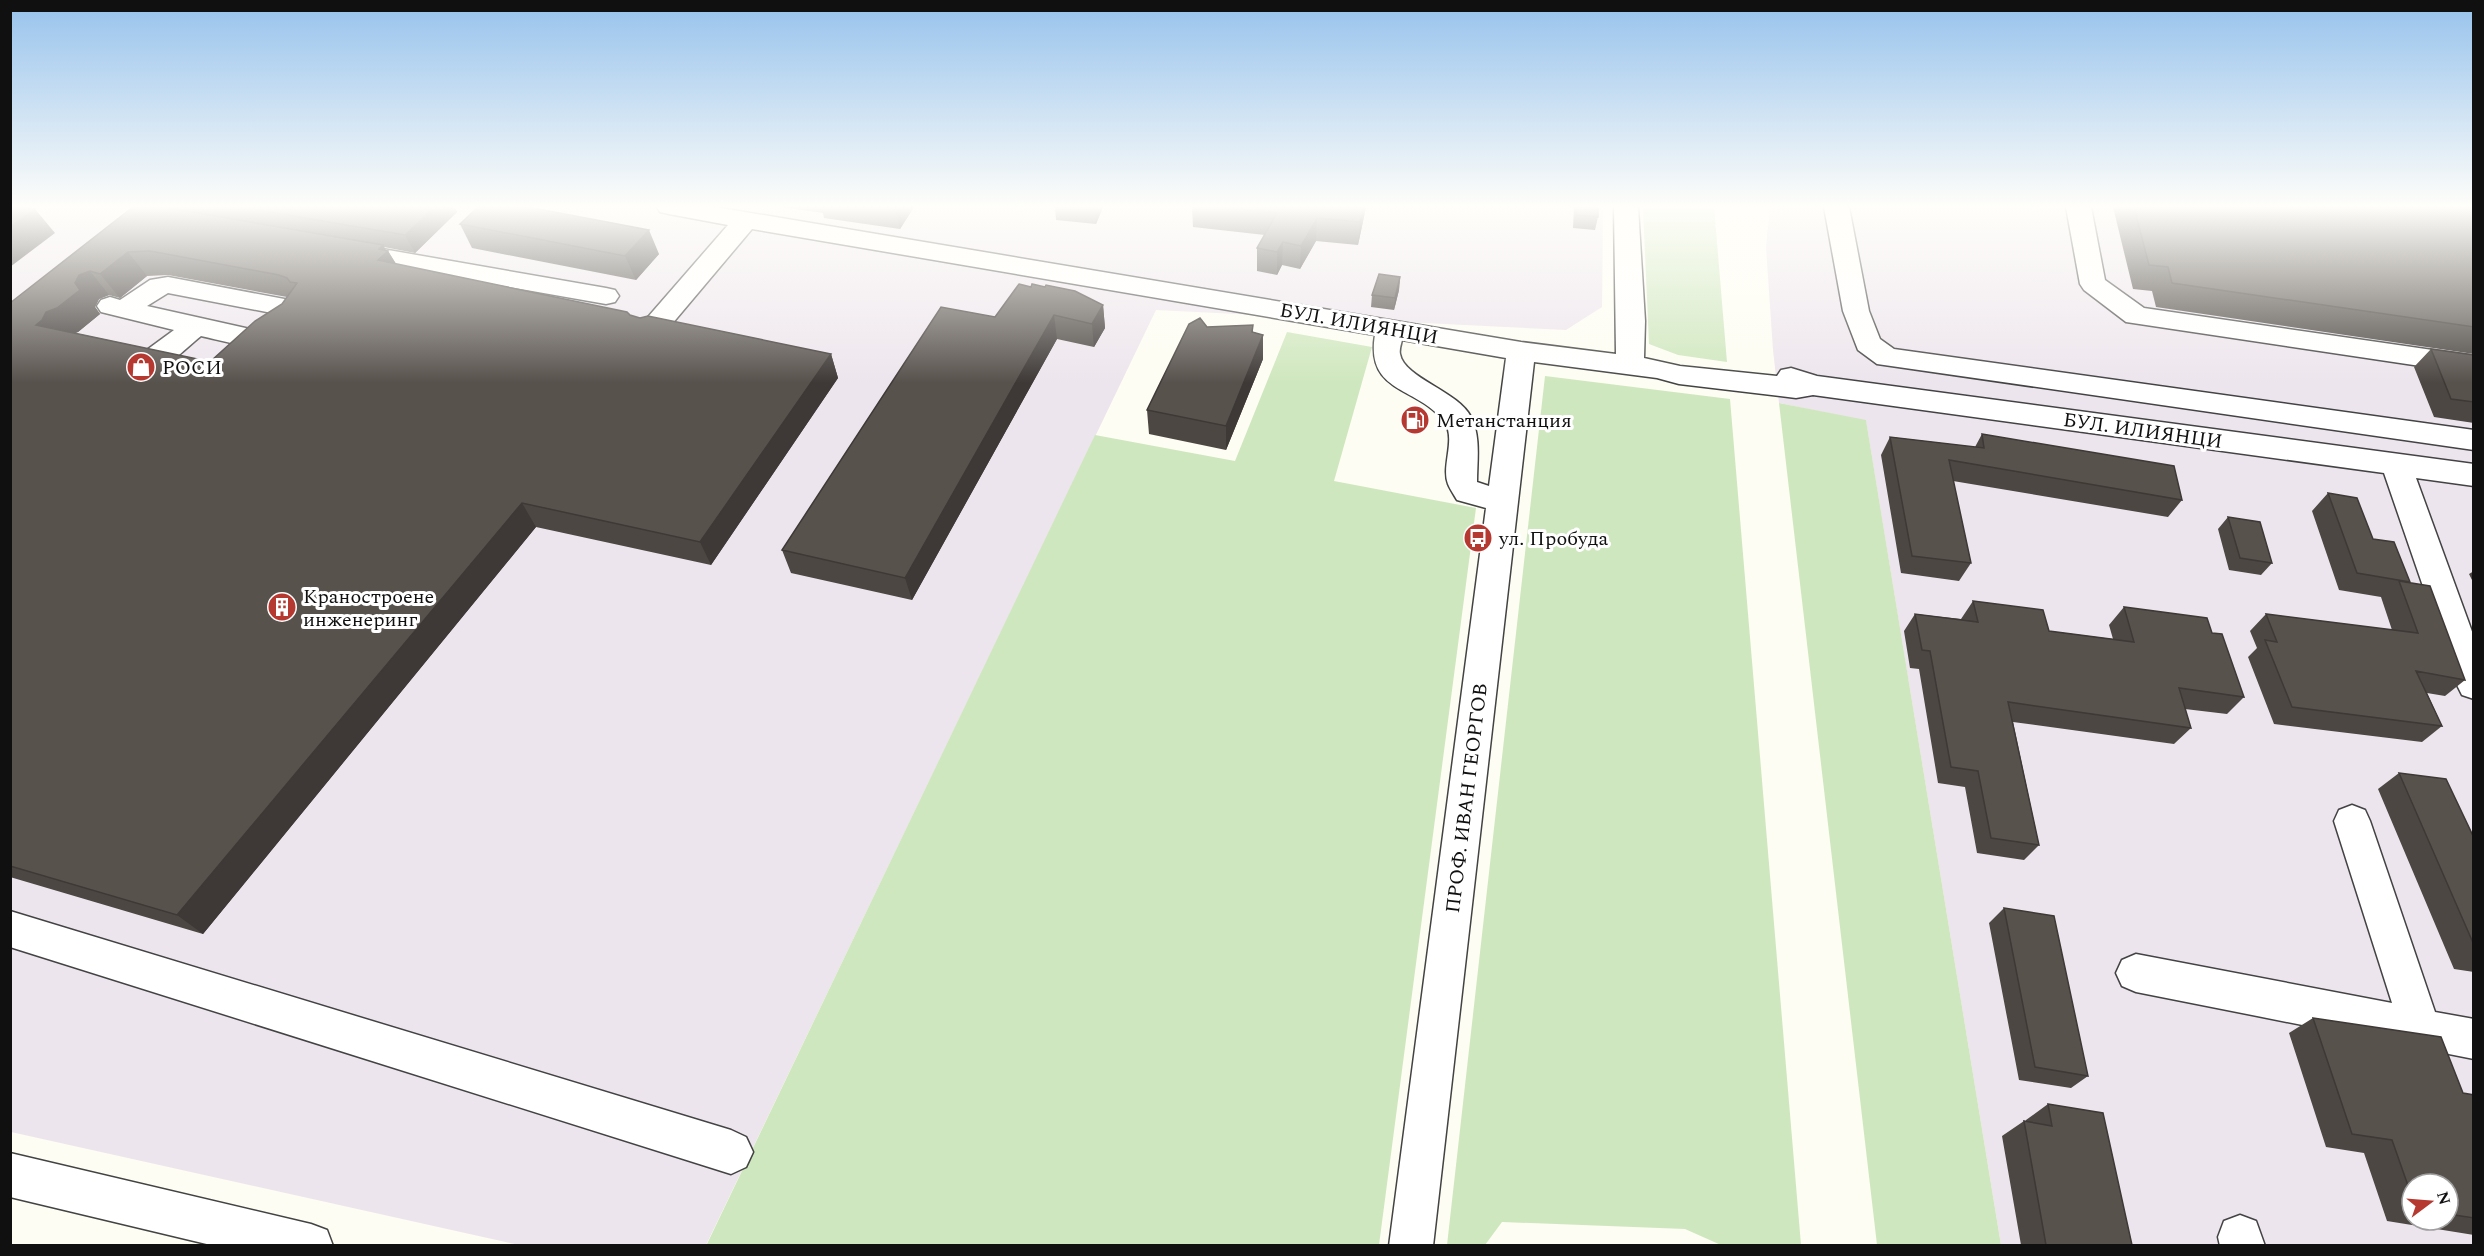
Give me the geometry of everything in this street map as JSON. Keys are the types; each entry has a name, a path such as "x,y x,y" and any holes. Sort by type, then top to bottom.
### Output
{"street":[{"path":"431,266 606,296"},
{"path":"651,332 707,266"},
{"name":"БУЛ. ИЛИЯНЦИ","path":"1015,266 1521,351 1659,369 1679,375 1796,388 1813,385 2474,476"},
{"path":"1629,266 1630,365"},
{"path":"1847,266 1856,311 1868,344 1887,357 2474,440"},
{"path":"2089,266 2092,284 2136,316 2474,365"},
{"path":"188,366 143,357 196,326 261,338 294,314 286,307 168,285 159,286 117,308 196,326"},
{"path":"1390,329 1386,354 1395,374 1432,396 1457,418 1463,434 1462,482 1468,492 1503,501"},
{"name":"ПРОФ. ИВАН ГЕОРГОВ","path":"1411,1245 1521,351"},
{"path":"2396,464 2474,685"},
{"path":"2352,821 2420,1028"},
{"path":"10,929 731,1152"},
{"path":"2136,973 2474,1039"},
{"path":"11,1177 260,1240 311,1245"}],"shaded area":[{"path":"11,266 1602,266 1602,307 1566,330 1156,310 706,1245 519,1245 11,1132"},
{"path":"1767,266 2473,266 2473,1245 2001,1245 1866,421 1779,403"}],"green space":[{"path":"1646,266 1719,266 1727,362 1678,355 1649,344"},
{"path":"1287,332 1372,347 1334,481 1476,508 1379,1245 706,1246 1095,435 1235,461"},
{"path":"1545,376 1730,399 1801,1245 1721,1245 1685,1229 1502,1222 1485,1245 1447,1245"},
{"path":"1779,403 1866,420 2001,1245 1877,1245"}],"building":[{"name":"Краностроене инженеринг","path":"58,266 111,266 100,274 90,271 79,275 75,283 80,290 57,308 46,312 36,325 202,360 212,360 255,321 282,304 297,283 290,282 279,275 229,266 405,266 627,312 640,318 648,316 831,354 700,542 522,503 177,915 10,866 10,303"},
{"path":"2155,266 2474,266 2474,327 2172,283 2168,267"},
{"path":"1379,274 1400,277 1395,298 1372,295"},
{"path":"1019,284 1031,287 1032,284 1045,287 1046,285 1075,291 1103,305 1092,324 1054,315 905,578 782,550 941,307 995,317"},
{"path":"1200,318 1207,327 1253,325 1252,332 1263,335 1226,426 1147,410 1189,324"},
{"path":"2431,349 2474,355 2474,402 2451,399"},
{"path":"1982,434 2174,466 2182,500 1949,460 1971,563 1912,556 1890,437 1984,448"},
{"path":"2328,493 2357,498 2373,539 2394,542 2410,582 2357,573"},
{"path":"2228,517 2260,522 2272,563 2240,558"},
{"path":"2399,581 2430,586 2465,680 2416,671 2442,726 2292,707 2265,640 2277,642 2266,614 2418,633"},
{"path":"1973,601 2043,610 2049,631 2134,642 2124,607 2207,618 2212,633 2222,634 2244,697 2179,688 2191,728 2008,702 2039,845 1991,838 1978,771 1951,767 1930,651 1922,650 1915,614 1978,622"},
{"path":"2399,773 2446,779 2474,838 2474,945"},
{"path":"2004,908 2054,916 2088,1076 2035,1067"},
{"path":"2313,1018 2441,1037 2463,1093 2474,1095 2474,1218 2460,1216 2460,1172 2403,1172 2392,1140 2352,1134"},
{"path":"2048,1104 2103,1113 2132,1245 2046,1245 2024,1121 2052,1126"}],"place":[{"name":"РОСИ","path":"141,367"},
{"name":"Метанстанция","path":"1415,420"},
{"name":"ул. Пробуда","path":"1478,538"},
{"name":"Краностроене инженеринг","path":"282,607"}]}
